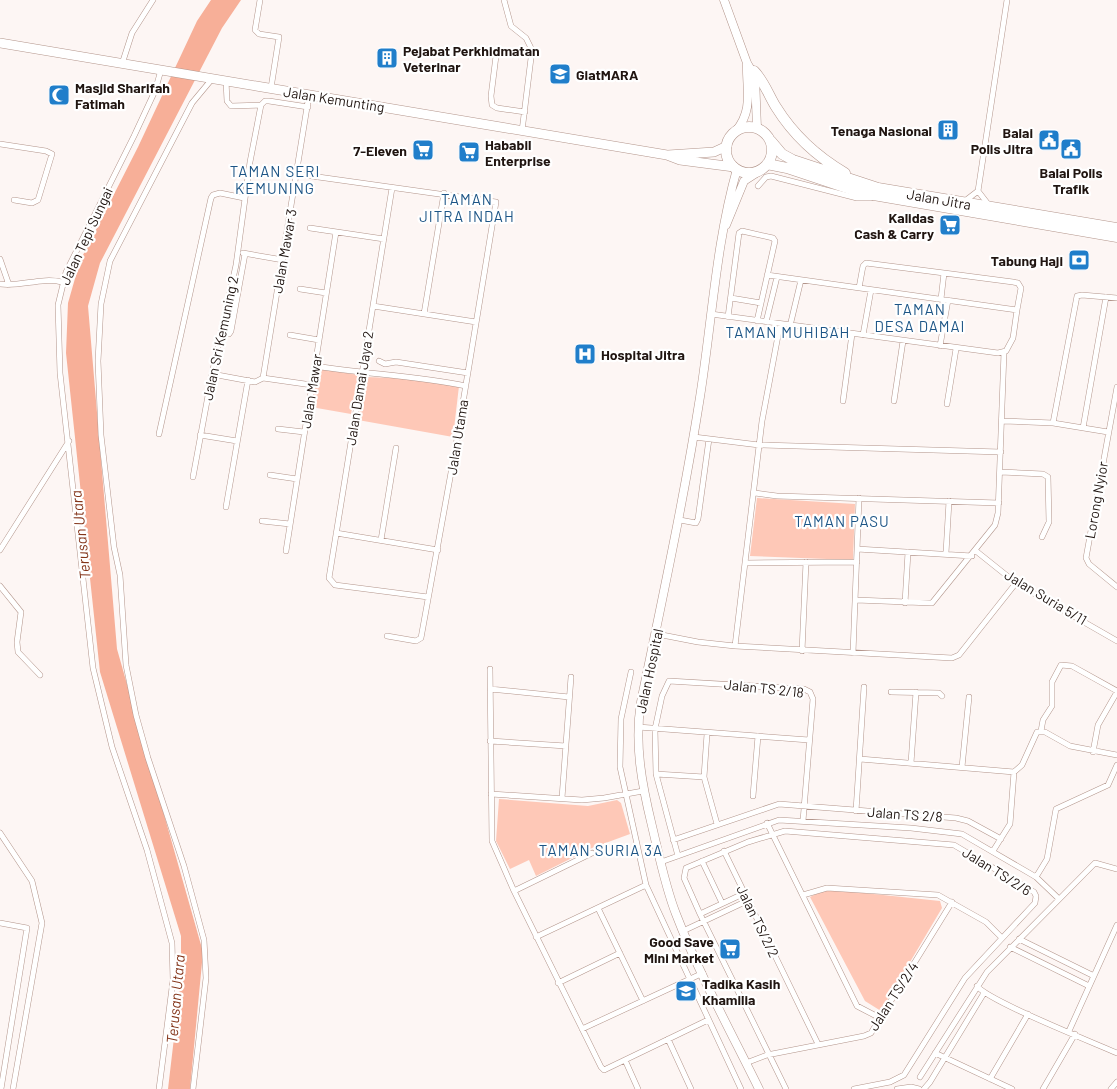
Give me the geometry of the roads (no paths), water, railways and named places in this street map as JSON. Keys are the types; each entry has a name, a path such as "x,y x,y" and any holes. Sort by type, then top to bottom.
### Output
{"highway":[{"path":"750,67 781,116 801,141 826,162 862,184"},
{"path":"746,127 757,128 765,133 771,141 772,151 764,167 749,173 736,168 728,158 727,146 736,131 746,127"},
{"name":"Jalan Jitra","path":"771,141 778,150 790,159 862,184 962,203 1117,228"},
{"name":"Jalan Jitra","path":"764,167 787,168 848,189 879,196 1117,237"}],"main road":[{"name":"Jalan Kemunting","path":"0,42 668,155 680,160 736,168"},
{"name":"Jalan Kemunting","path":"668,155 714,152 727,146"}],"street":[{"path":"122,64 135,28 153,0"},
{"path":"260,0 255,30 259,34 279,37 271,88"},
{"path":"504,0 511,26 526,38 532,50 522,130"},
{"path":"724,0 750,67 757,128"},
{"path":"962,203 978,191 1007,0"},
{"path":"496,56 491,96 492,105 498,108 525,112"},
{"path":"736,131 744,122 748,109 750,67"},
{"name":"Jalan Tepi Sungai","path":"159,1089 173,980 172,943 162,902 112,747 97,690 90,646 70,441 59,352 58,305 62,282 163,71"},
{"path":"194,1089 206,978 204,940 184,866 148,758 126,665 120,575 114,547 101,434 98,361 102,294 110,261 192,103 207,78"},
{"path":"226,81 227,101 231,106 261,106 265,101 269,101 308,107"},
{"name":"Jalan Mawar 3","path":"263,378 309,94"},
{"name":"Jalan Sri Kemuning 2","path":"193,477 212,374 238,252 244,198 261,106"},
{"path":"0,144 46,151 52,154 38,200 32,202 14,200"},
{"name":"Jalan Hospital","path":"723,234 742,184 764,167"},
{"name":"Jalan Hospital","path":"736,168 724,215 723,234 694,437 680,520 641,702 638,727 643,790 672,904 683,931 759,1089"},
{"path":"297,174 444,194 424,314"},
{"path":"758,186 766,177 771,176 857,198 879,196"},
{"name":"Jalan Damai Jaya 2","path":"392,188 329,574 330,582 335,585 428,597"},
{"path":"978,191 993,208"},
{"path":"159,434 211,198 213,195 220,193 244,198"},
{"name":"Jalan Utama","path":"387,636 420,640 438,550 466,386 495,200 444,194"},
{"path":"310,228 384,239"},
{"name":"Jalan Mawar","path":"286,551 336,232"},
{"path":"728,317 740,232 773,238 775,243 757,321"},
{"path":"238,252 283,260"},
{"path":"221,332 229,334 231,330 245,254"},
{"path":"0,262 9,285"},
{"path":"856,600 929,604 936,601 997,521 1003,421 1004,352 1013,338 1021,288 1018,283 866,263 863,266 859,288"},
{"path":"941,299 944,273"},
{"path":"767,275 1018,310"},
{"path":"766,322 777,277"},
{"path":"0,284 9,285 49,280 62,282"},
{"path":"790,326 801,280"},
{"path":"300,289 326,293"},
{"path":"863,336 871,290"},
{"path":"1054,423 1077,296 1117,298"},
{"path":"1083,428 1106,296"},
{"path":"731,298 761,302"},
{"path":"940,346 948,300"},
{"path":"373,306 476,322"},
{"path":"711,314 956,349 1004,352"},
{"path":"735,646 755,493 759,444 780,324"},
{"path":"843,401 852,334"},
{"path":"290,335 319,340"},
{"path":"894,401 903,341"},
{"path":"947,404 956,349"},
{"path":"379,361 385,364 396,362 468,373"},
{"path":"315,366 362,374 431,379 466,386"},
{"path":"431,379 434,368"},
{"path":"212,374 260,381 263,378 312,386"},
{"path":"226,507 248,380"},
{"name":"Lorong Nyior","path":"1117,387 1086,554 1089,564 1117,587"},
{"path":"1003,421 1054,423 1108,432"},
{"path":"278,429 304,432"},
{"path":"200,435 237,441"},
{"path":"694,437 759,444 1001,452"},
{"path":"680,520 696,523 698,519 709,440"},
{"path":"0,550 70,441"},
{"path":"380,540 396,448"},
{"path":"1000,472 1043,474 1048,477 1049,522 1042,537"},
{"path":"270,475 297,479"},
{"path":"755,493 777,496 999,503"},
{"path":"853,653 860,498"},
{"path":"946,553 949,501"},
{"path":"262,521 290,524"},
{"path":"336,533 438,550"},
{"path":"857,549 972,556"},
{"name":"Jalan Suria 5/11","path":"976,551 1016,583 1117,641"},
{"path":"905,603 908,552"},
{"path":"802,651 806,562"},
{"path":"746,563 857,562"},
{"path":"657,634 698,642 735,646 952,658 959,655 1016,583"},
{"path":"0,586 21,612 17,642 18,652 40,675"},
{"path":"1041,731 1043,720 1052,706 1052,682 1061,664 1068,664 1117,692 1098,725 1093,752"},
{"path":"490,669 492,841 558,983 602,1069 708,1020"},
{"path":"631,672 620,735 620,767 624,794 646,885 741,1089"},
{"path":"562,798 571,677"},
{"name":"Jalan TS 2/18","path":"655,729 662,696 668,681 804,689 810,692 812,699 803,821"},
{"path":"856,811 864,687"},
{"path":"490,689 569,696"},
{"path":"891,692 939,693 942,696"},
{"path":"911,763 916,692"},
{"path":"962,767 969,697"},
{"path":"638,727 707,734 809,740"},
{"path":"655,729 656,774 678,856"},
{"path":"860,759 1014,772 1019,769 1037,732 1041,731"},
{"path":"1041,731 1065,744 1093,752 1117,755"},
{"path":"707,734 704,777 718,824"},
{"path":"753,796 758,736"},
{"path":"490,741 566,746"},
{"path":"1036,877 1047,859 1056,809 1108,786 1117,765"},
{"path":"993,851 1010,824 1014,772"},
{"path":"656,774 704,777"},
{"path":"491,794 589,800 643,790"},
{"name":"Jalan TS 2/8","path":"673,840 769,806 805,806 961,818 1001,839"},
{"path":"661,862 779,820 958,833 993,851 1036,877 1058,898"},
{"path":"767,823 857,1006 880,1018"},
{"name":"Jalan TS/2/6","path":"773,834 785,831 950,844 962,848 1034,892 1036,896 1035,903 1001,937 965,978 904,1075 890,1082 854,1089"},
{"path":"0,833 32,881 42,923 12,1089"},
{"path":"773,834 686,868 683,874 767,1055 786,1089"},
{"name":"Jalan TS/2/2","path":"724,852 818,1044"},
{"path":"514,891 592,854"},
{"path":"702,861 722,903"},
{"path":"920,1077 977,986 1010,947 1095,863 1117,869"},
{"path":"536,937 646,885"},
{"path":"803,895 827,888 932,894 941,896 986,922 1001,937"},
{"path":"700,914 745,893"},
{"path":"683,931 749,900"},
{"name":"Jalan TS/2/4","path":"746,1063 767,1055 868,1035 952,902"},
{"path":"598,908 643,1001"},
{"path":"0,923 27,928 1,1089"},
{"path":"1069,1032 1089,986 1114,939 1117,925"},
{"path":"1019,939 1094,976"},
{"path":"1010,947 1089,986"},
{"path":"558,983 620,953"},
{"path":"582,1029 703,973"},
{"path":"977,986 984,993 1117,1053"},
{"path":"924,1089 984,993"},
{"path":"990,1079 1028,1014"},
{"path":"1043,1089 1075,1034"},
{"path":"668,1039 691,1089"},
{"path":"935,1053 1012,1089"},
{"path":"625,1060 638,1089"},
{"path":"1111,1089 1117,1082"},
{"path":"897,1089 911,1086 919,1089"}],"place":[{"name":"Pejabat Perkhidmatan Veterinar","path":"387,58"},
{"name":"GiatMARA","path":"560,74"},
{"name":"Masjid Sharifah Fatimah","path":"59,95"},
{"name":"Tenaga Nasional","path":"948,130"},
{"name":"Balai Polis Jitra","path":"1049,140"},
{"name":"Balai Polis Trafik","path":"1071,149"},
{"name":"7-Eleven","path":"423,150"},
{"name":"Hababil Enterprise","path":"469,152"},
{"name":"Kalidas Cash & Carry","path":"950,225"},
{"name":"Tabung Haji","path":"1079,260"},
{"name":"Hospital Jitra","path":"585,354"},
{"name":"Good Save Mini Market","path":"730,949"},
{"name":"Tadika Kasih Khamilia","path":"686,991"}],"district":[{"name":"TAMAN SERI KEMUNING","path":"275,180"},
{"name":"TAMAN JITRA INDAH","path":"467,208"},
{"name":"TAMAN DESA DAMAI","path":"920,318"},
{"name":"TAMAN MUHIBAH","path":"788,332"},
{"name":"TAMAN PASU","path":"842,521"},
{"name":"TAMAN SURIA 3A","path":"601,850"}],"water label":[{"name":"Terusan Utara","path":"80,535"},
{"name":"Terusan Utara","path":"175,999"}]}
